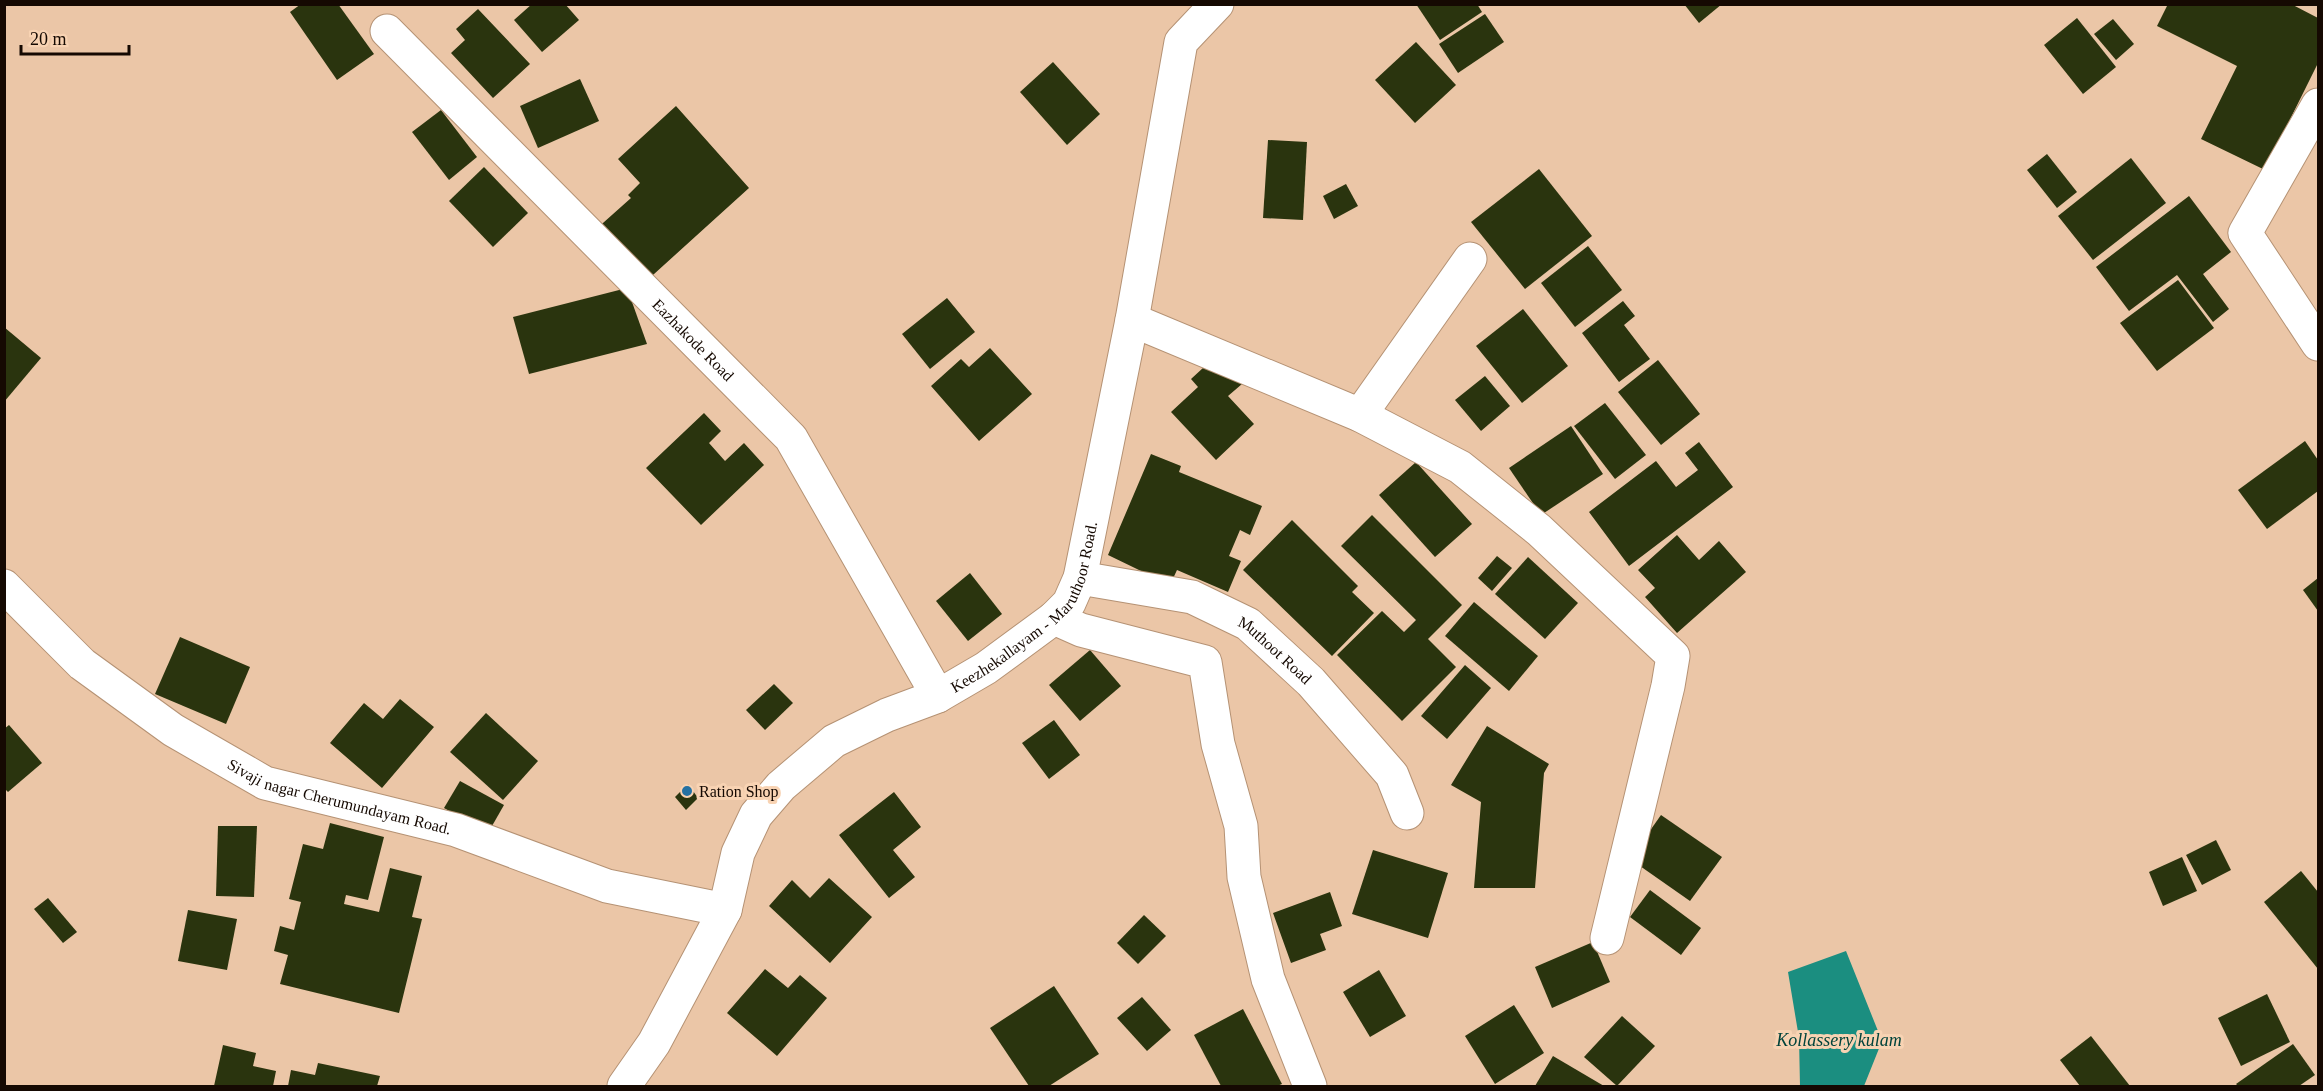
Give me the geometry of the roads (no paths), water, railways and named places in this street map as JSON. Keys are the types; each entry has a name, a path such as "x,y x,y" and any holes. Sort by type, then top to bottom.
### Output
{"street":[{"name":"Keezhekallayam - Maruthoor Road.","path":"624,1086 654,1043 725,910 738,853 756,815 781,786 834,741 887,715 938,696 986,668 1054,618 1069,603 1080,578 1132,320 1181,42 1217,4"},
{"name":"Eazhakode Road","path":"387,31 791,438 938,696"},
{"path":"2319,105 2245,233 2319,344"},
{"path":"1360,415 1470,259"},
{"path":"1132,320 1360,415 1460,467 1539,530 1673,656 1668,686 1608,938"},
{"name":"Muthoot Road","path":"1080,578 1192,597 1248,624 1311,682 1392,775 1407,813"},
{"name":"Sivaji nagar Cherumundayam Road.","path":"4,586 82,664 173,730 265,783 456,830 607,886 725,910"},
{"path":"1054,618 1081,630 1204,662 1218,744 1241,826 1244,877 1268,979 1310,1086"}],"water":[{"name":"Kollassery kulam","path":"1846,951 1882,1041 1864,1086 1800,1086 1799,1038 1788,972"}],"place":[{"name":"Ration Shop","path":"687,791"}]}
